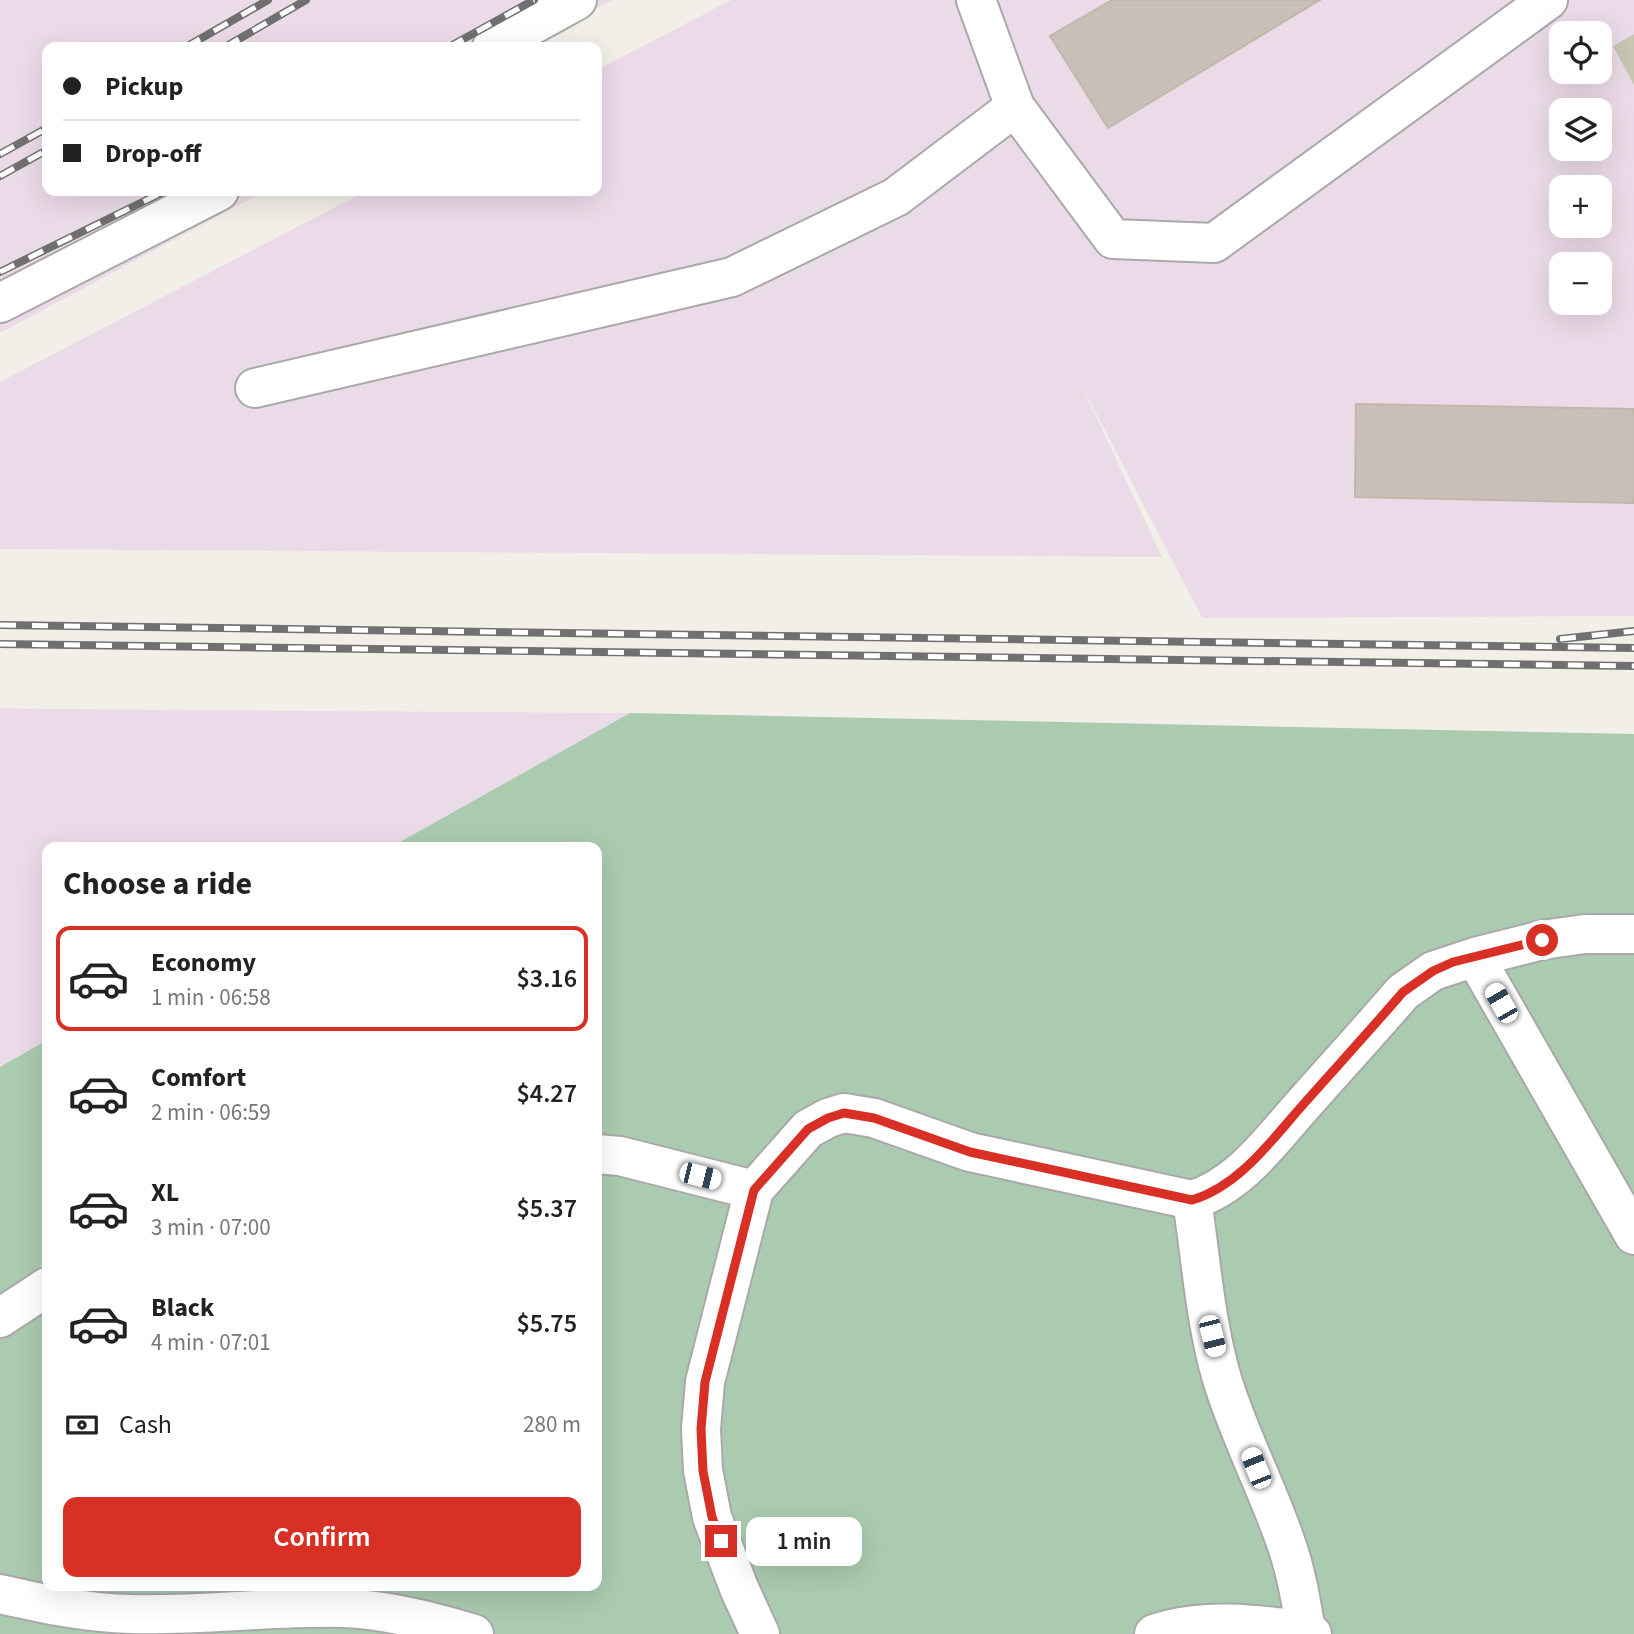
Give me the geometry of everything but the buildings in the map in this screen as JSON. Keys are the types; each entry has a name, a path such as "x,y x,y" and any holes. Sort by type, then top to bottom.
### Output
{"lane":[{"path":"501,42 577,0"},
{"path":"976,0 1015,107 1113,239 1214,243 1548,0"},
{"path":"255,388 732,277 896,197 1015,107"},
{"path":"0,303 209,196"},
{"path":"760,1634 712,1517 703,1471 701,1429 705,1382 754,1190 808,1129 844,1113 874,1118 970,1152 1192,1200 1224,1186 1253,1160 1403,992 1433,971 1542,940 1585,934 1634,934"},
{"path":"1475,957 1634,1235"},
{"path":"602,1154 620,1156 754,1190"},
{"path":"1154,1634 1206,1625 1250,1623 1309,1632 1286,1543 1222,1377 1212,1336 1192,1200"},
{"path":"0,1318 42,1290"},
{"path":"0,1594 80,1611 295,1622 344,1608 380,1611 474,1634"}],"shaded area":[{"path":"0,0 612,0 535,42 42,42 42,196 256,196 0,333"},
{"path":"731,0 1634,0 1634,34 1613,46 1634,85 1634,616 1202,618 1079,380 1162,557 0,549 0,382 356,196 602,196 602,67"},
{"path":"1634,34 1634,85 1613,46"},
{"path":"0,708 630,713 400,842 42,842 42,1043 0,1067"}],"green space":[{"path":"630,713 1634,734 1634,1634 0,1634 0,1067 42,1043 42,1591 602,1591 602,842 400,842"}],"railway":[{"path":"195,42 268,0"},
{"path":"234,42 306,0"},
{"path":"458,42 534,0"},
{"path":"0,154 42,131"},
{"path":"0,176 42,153"},
{"path":"0,272 155,196"},
{"path":"0,625 1634,648"},
{"path":"1560,639 1634,631"},
{"path":"0,644 1634,666"}],"route":[{"path":"721,1541 712,1517 703,1471 701,1429 705,1382 754,1190 808,1129 844,1113 874,1118 970,1152 1192,1200 1224,1186 1253,1160 1403,992 1433,971 1453,962 1542,940"}]}
